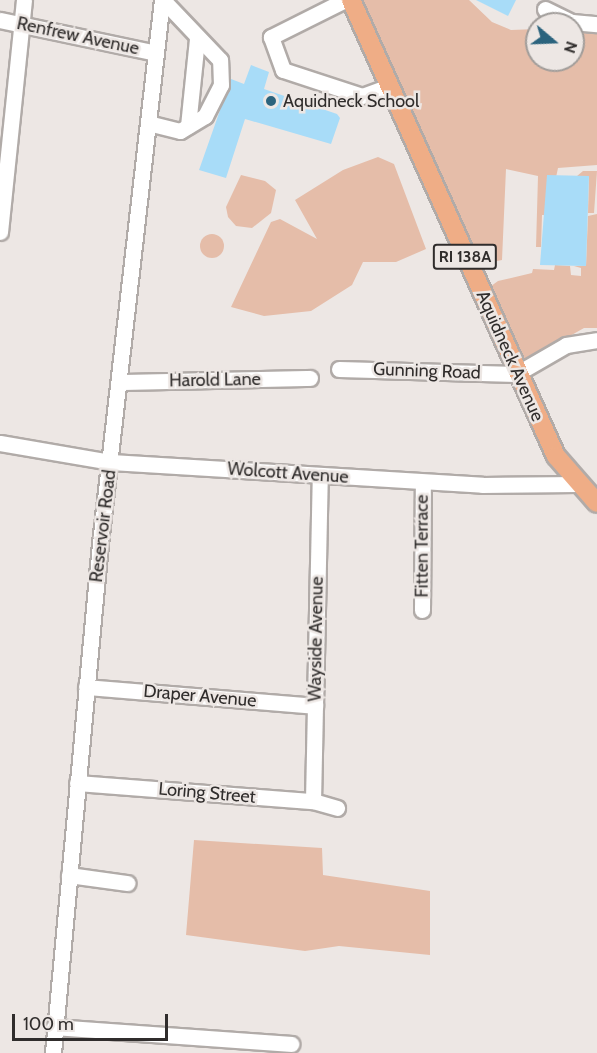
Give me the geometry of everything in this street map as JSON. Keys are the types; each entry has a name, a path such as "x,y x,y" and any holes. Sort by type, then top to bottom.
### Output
{"main road":[{"name":"Aquidneck Avenue","path":"351,0 516,374 556,456 577,484 597,503"}],"street":[{"path":"0,232 24,0"},
{"path":"148,123 180,131 205,116 221,86 220,60 197,39 162,0"},
{"name":"Reservoir Road","path":"53,1053 86,687 162,0"},
{"path":"345,0 271,37 282,70 362,96 389,86"},
{"path":"545,9 573,22 597,24"},
{"name":"Renfrew Avenue","path":"0,20 156,53"},
{"path":"188,126 197,39"},
{"path":"516,374 566,345 597,340"},
{"name":"Gunning Road","path":"339,369 516,374"},
{"name":"Harold Lane","path":"119,382 310,378"},
{"name":"Wolcott Avenue","path":"0,443 111,462 423,482 577,484"},
{"name":"Wayside Avenue","path":"313,801 320,476"},
{"name":"Fitten Terrace","path":"422,610 423,482"},
{"name":"Draper Avenue","path":"86,687 315,706"},
{"name":"Loring Street","path":"77,783 313,801 337,808"},
{"path":"69,875 127,883"},
{"path":"54,1027 291,1044"}],"shaded area":[{"path":"359,0 469,0 492,22 511,30 525,29 525,72 585,72 585,28 597,28 597,165 558,168 548,215 542,215 541,247 536,247 538,176 506,169 502,260 477,265"},
{"path":"378,157 394,164 426,249 396,262 363,262 352,285 311,311 264,316 231,307 271,222 280,219 317,239 295,200 343,170"},
{"path":"583,171 597,171 594,213 588,213 589,177 577,176"},
{"path":"241,175 265,181 276,190 271,213 252,228 236,226 228,217 226,207"},
{"path":"597,214 597,328 584,328 522,363 487,289 498,281 532,273 533,269 554,270 555,265 570,266 571,275 581,276 581,268 574,266 586,266 588,216"},
{"path":"212,234 217,235 223,241 223,251 217,257 212,258 207,257 201,251 200,246 201,241 207,235"},
{"path":"194,840 322,848 323,875 430,891 430,955 339,946 305,951 186,935"}],"building":[{"path":"476,0 516,0 508,16"},
{"path":"251,65 269,72 264,89 337,114 340,118 331,144 245,119 226,178 199,170 231,79 244,84"},
{"path":"547,175 589,176 586,266 540,265"}],"place":[{"name":"Aquidneck School","path":"271,101"}]}
